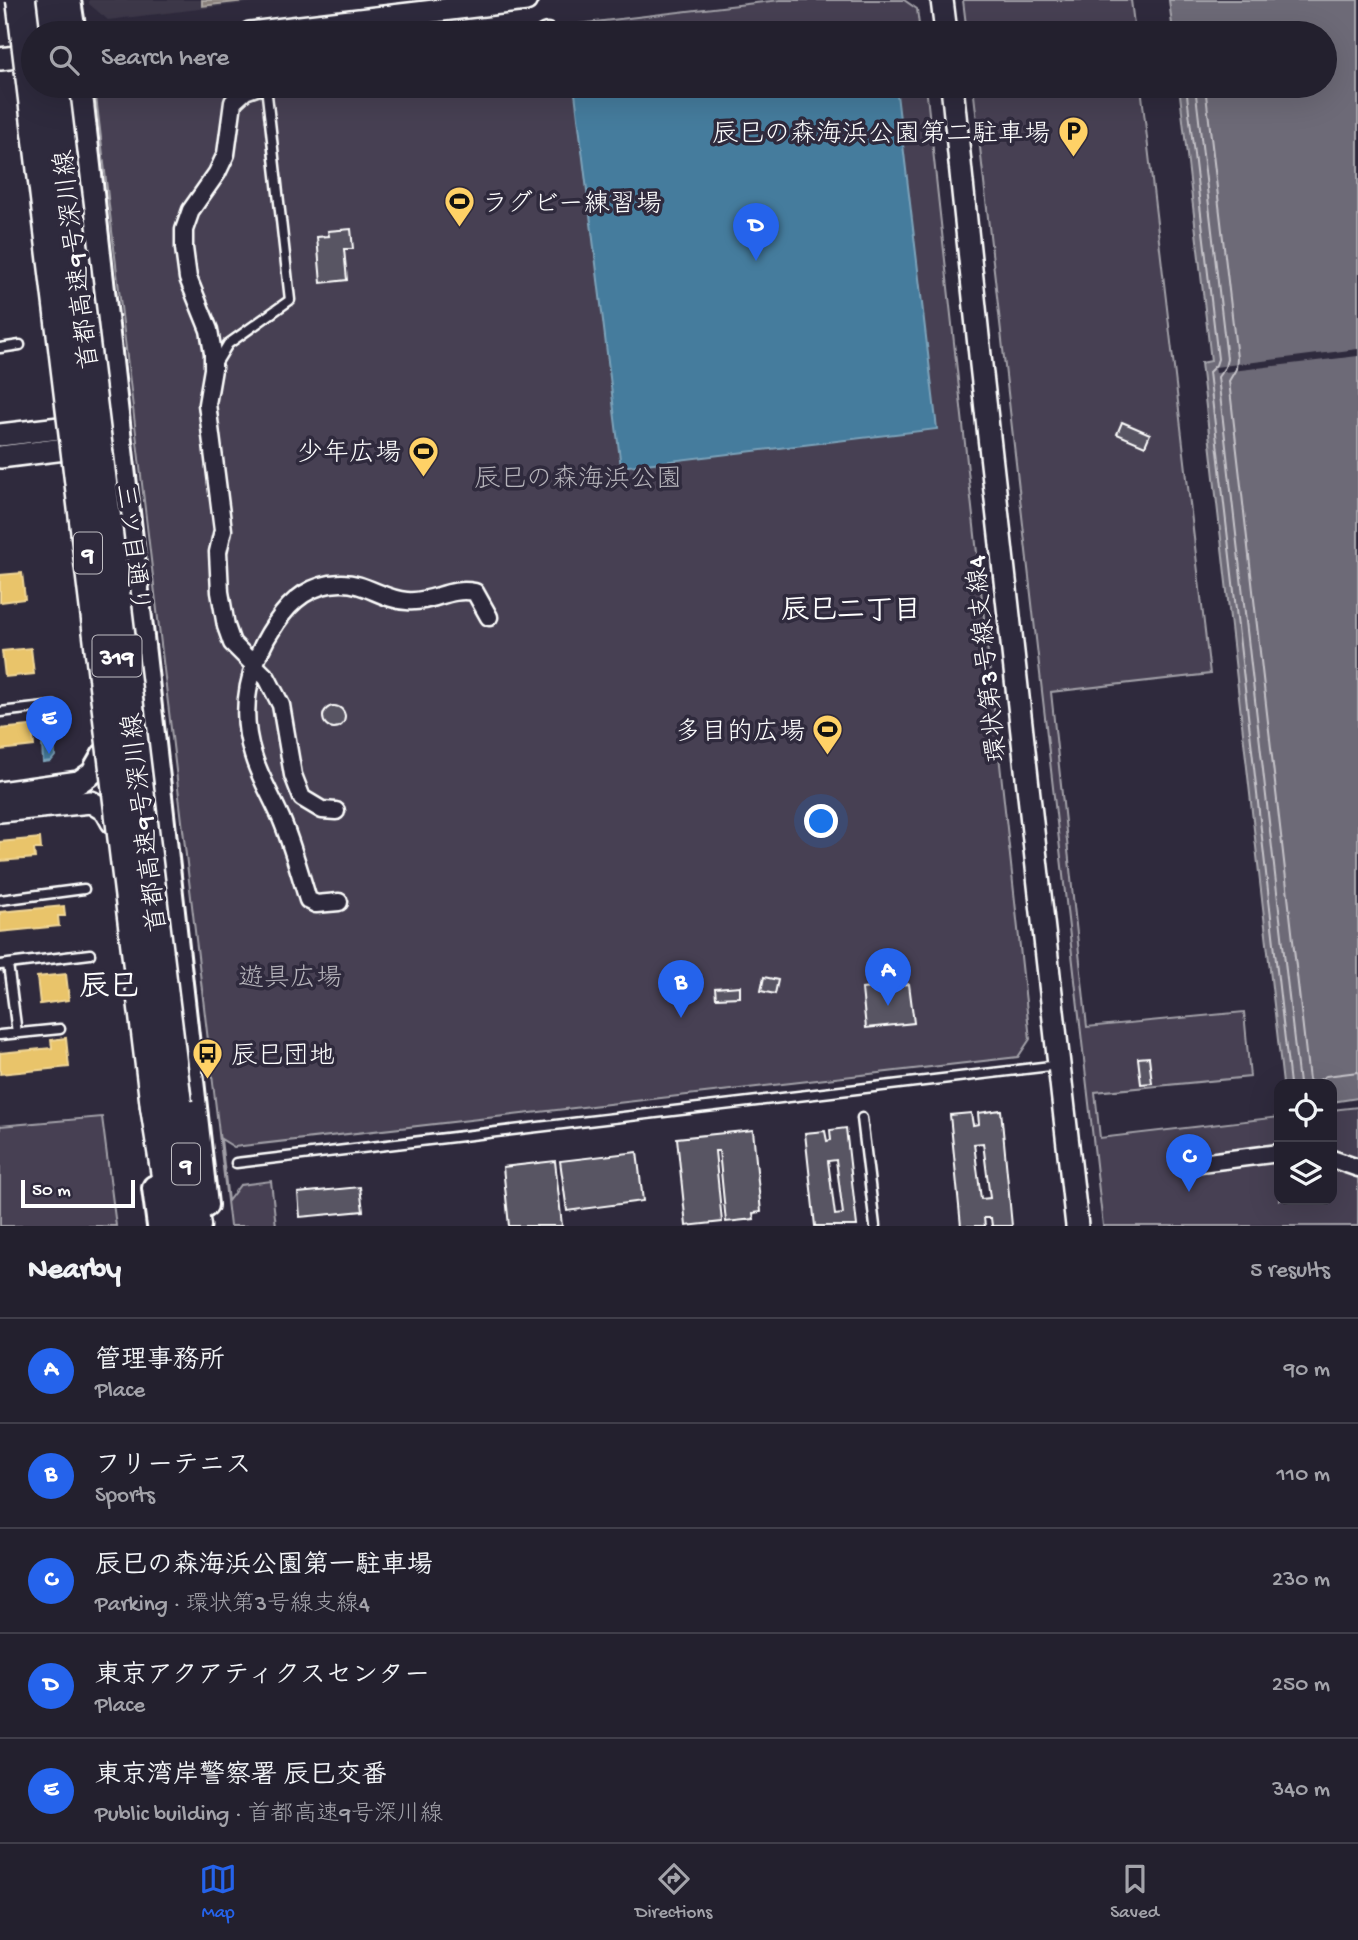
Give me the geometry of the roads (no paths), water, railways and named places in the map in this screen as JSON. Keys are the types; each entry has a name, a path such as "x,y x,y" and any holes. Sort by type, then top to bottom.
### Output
{"highway":[{"name":"首都高速9号深川線","path":"22,0 25,21"},
{"path":"44,0 47,21"},
{"name":"首都高速9号深川線","path":"34,98 155,1107 172,1226"},
{"name":"首都高速9号深川線","path":"55,98 175,1089 196,1226"}],"main road":[{"path":"7,0 19,57"},
{"path":"22,0 32,21"},
{"path":"68,0 71,21"},
{"path":"24,98 160,1226"},
{"name":"三ツ目通り","path":"50,98 188,1226"},
{"name":"三ツ目通り","path":"80,98 208,1226"}],"street":[{"path":"355,21 526,0"},
{"path":"942,0 945,21"},
{"path":"237,98 233,102 226,155 191,210 184,230 188,278 209,330 213,369 207,404 223,530 218,552 220,592 232,643 267,678 281,705 293,775 302,798 322,810 336,811"},
{"name":"環状第3号線支線4","path":"953,98 1077,1226"},
{"path":"0,457 66,438 118,432"},
{"path":"0,435 66,438"},
{"path":"339,902 316,904 308,900 284,823 253,755 246,709 248,683 268,634 300,594 343,583 365,588 387,598 408,601 428,600 460,590 475,592 489,617"},
{"path":"0,793 79,782 92,773 103,754"},
{"path":"0,811 91,802 106,811 112,822"},
{"path":"1200,1163 1274,1154"},
{"path":"1337,1161 1358,1168"}],"lane":[{"path":"213,369 228,344 290,300 268,98"},
{"path":"0,348 20,345"},
{"path":"0,705 0,712 54,706"},
{"path":"0,900 84,890"},
{"path":"17,1033 4,965 90,954"},
{"path":"0,1035 60,1029"},
{"path":"236,1163 1059,1065"},
{"path":"862,1118 875,1226"}],"water":[{"path":"1169,0 1358,0 1358,1098 1337,1101 1337,1079 1282,1079 1201,363 1211,361 1180,98 1337,98 1337,21 1172,21"}],"place":[{"name":"辰巳の森海浜公園第二駐車場","path":"1073,159"},
{"name":"ラグビー練習場","path":"459,229"},
{"name":"東京アクアティクスセンター","path":"756,261"},
{"name":"少年広場","path":"424,478"},
{"name":"東京湾岸警察署 辰巳交番","path":"49,754"},
{"name":"多目的広場","path":"828,757"},
{"name":"管理事務所","path":"888,1006"},
{"name":"フリーテニス","path":"681,1018"},
{"name":"辰巳団地","path":"208,1081"},
{"name":"辰巳の森海浜公園第一駐車場","path":"1189,1192"}],"district":[{"name":"辰巳二丁目","path":"851,608"},
{"name":"辰巳","path":"109,985"}],"park label":[{"name":"辰巳の森海浜公園","path":"578,477"},
{"name":"遊具広場","path":"290,976"}]}
